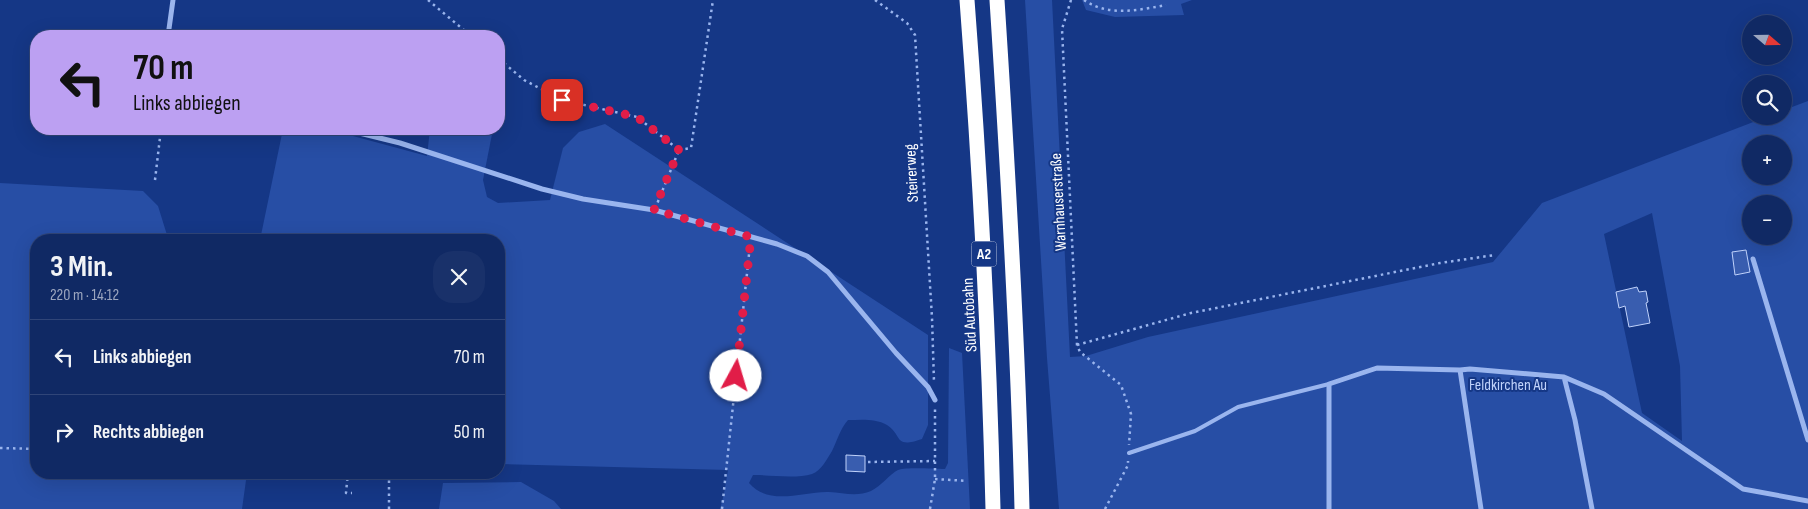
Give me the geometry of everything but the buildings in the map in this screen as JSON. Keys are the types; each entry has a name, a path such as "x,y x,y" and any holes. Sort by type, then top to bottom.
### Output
{"highway":[{"name":"Süd Autobahn","path":"967,0 982,204 990,369 994,509"},
{"name":"A2","path":"997,0 1019,382 1022,509"}],"street":[{"path":"169,30 173,0"},
{"path":"367,135 400,143 542,189 583,199 654,210 777,244 807,256 828,272 896,353 928,387 935,400"},
{"path":"1753,259 1808,440"},
{"path":"1329,509 1329,384 1377,368 1470,369 1564,377 1604,394 1743,489 1808,501"},
{"path":"1460,370 1481,509"},
{"path":"1564,377 1577,429 1592,509"}],"lane":[{"path":"1129,453 1195,431 1238,407 1329,384"}],"path":[{"path":"428,0 465,30"},
{"path":"505,64 524,80 562,100 637,117 679,150 691,148 713,0"},
{"name":"Steirerweg","path":"875,0 907,23 915,35 933,363"},
{"name":"Warnhauserstraße","path":"1071,0 1062,29 1078,345"},
{"path":"1084,0 1092,6 1119,12 1166,5"},
{"path":"155,180 161,135"},
{"path":"654,210 679,150"},
{"path":"722,509 751,237"},
{"path":"1121,385 1080,352 1078,345 1191,313 1440,263 1495,255"},
{"path":"930,509 935,479 935,400"},
{"path":"0,448 30,449"},
{"path":"868,462 935,461"},
{"path":"347,479 346,493 352,493"},
{"path":"389,479 389,509"},
{"path":"935,479 967,481"}],"green space":[{"name":"Feldkirchen Au","path":"1025,0 1052,0 1070,357 1086,356 1148,337 1493,262 1542,203 1746,125 1792,125 1792,107 1808,101 1808,509 1059,509 1047,358","holes":["1652,213 1680,366 1682,441 1642,413 1604,234"]},
{"path":"1082,0 1192,0 1181,4 1184,15 1115,17 1086,10"},
{"path":"605,124 928,335 928,425 922,439 913,442 902,442 892,429 878,421 848,420 828,458 821,468 812,474 798,476 753,475 749,483 757,490 777,496 819,492 856,494 871,491 898,470 914,468 945,469 948,463 949,348 962,353 970,509 720,509 728,470 505,464 505,234 261,234 282,135 349,135 427,156 429,135 492,135 483,180 487,197 498,203 550,200 563,148 579,132"},
{"path":"0,183 143,191 158,206 167,234 30,234 30,479 246,479 242,509 0,509"},
{"path":"521,482 554,501 561,509 439,509 443,483"}],"route":[{"path":"562,100 637,117 679,150 654,210 751,237 736,376"}]}
